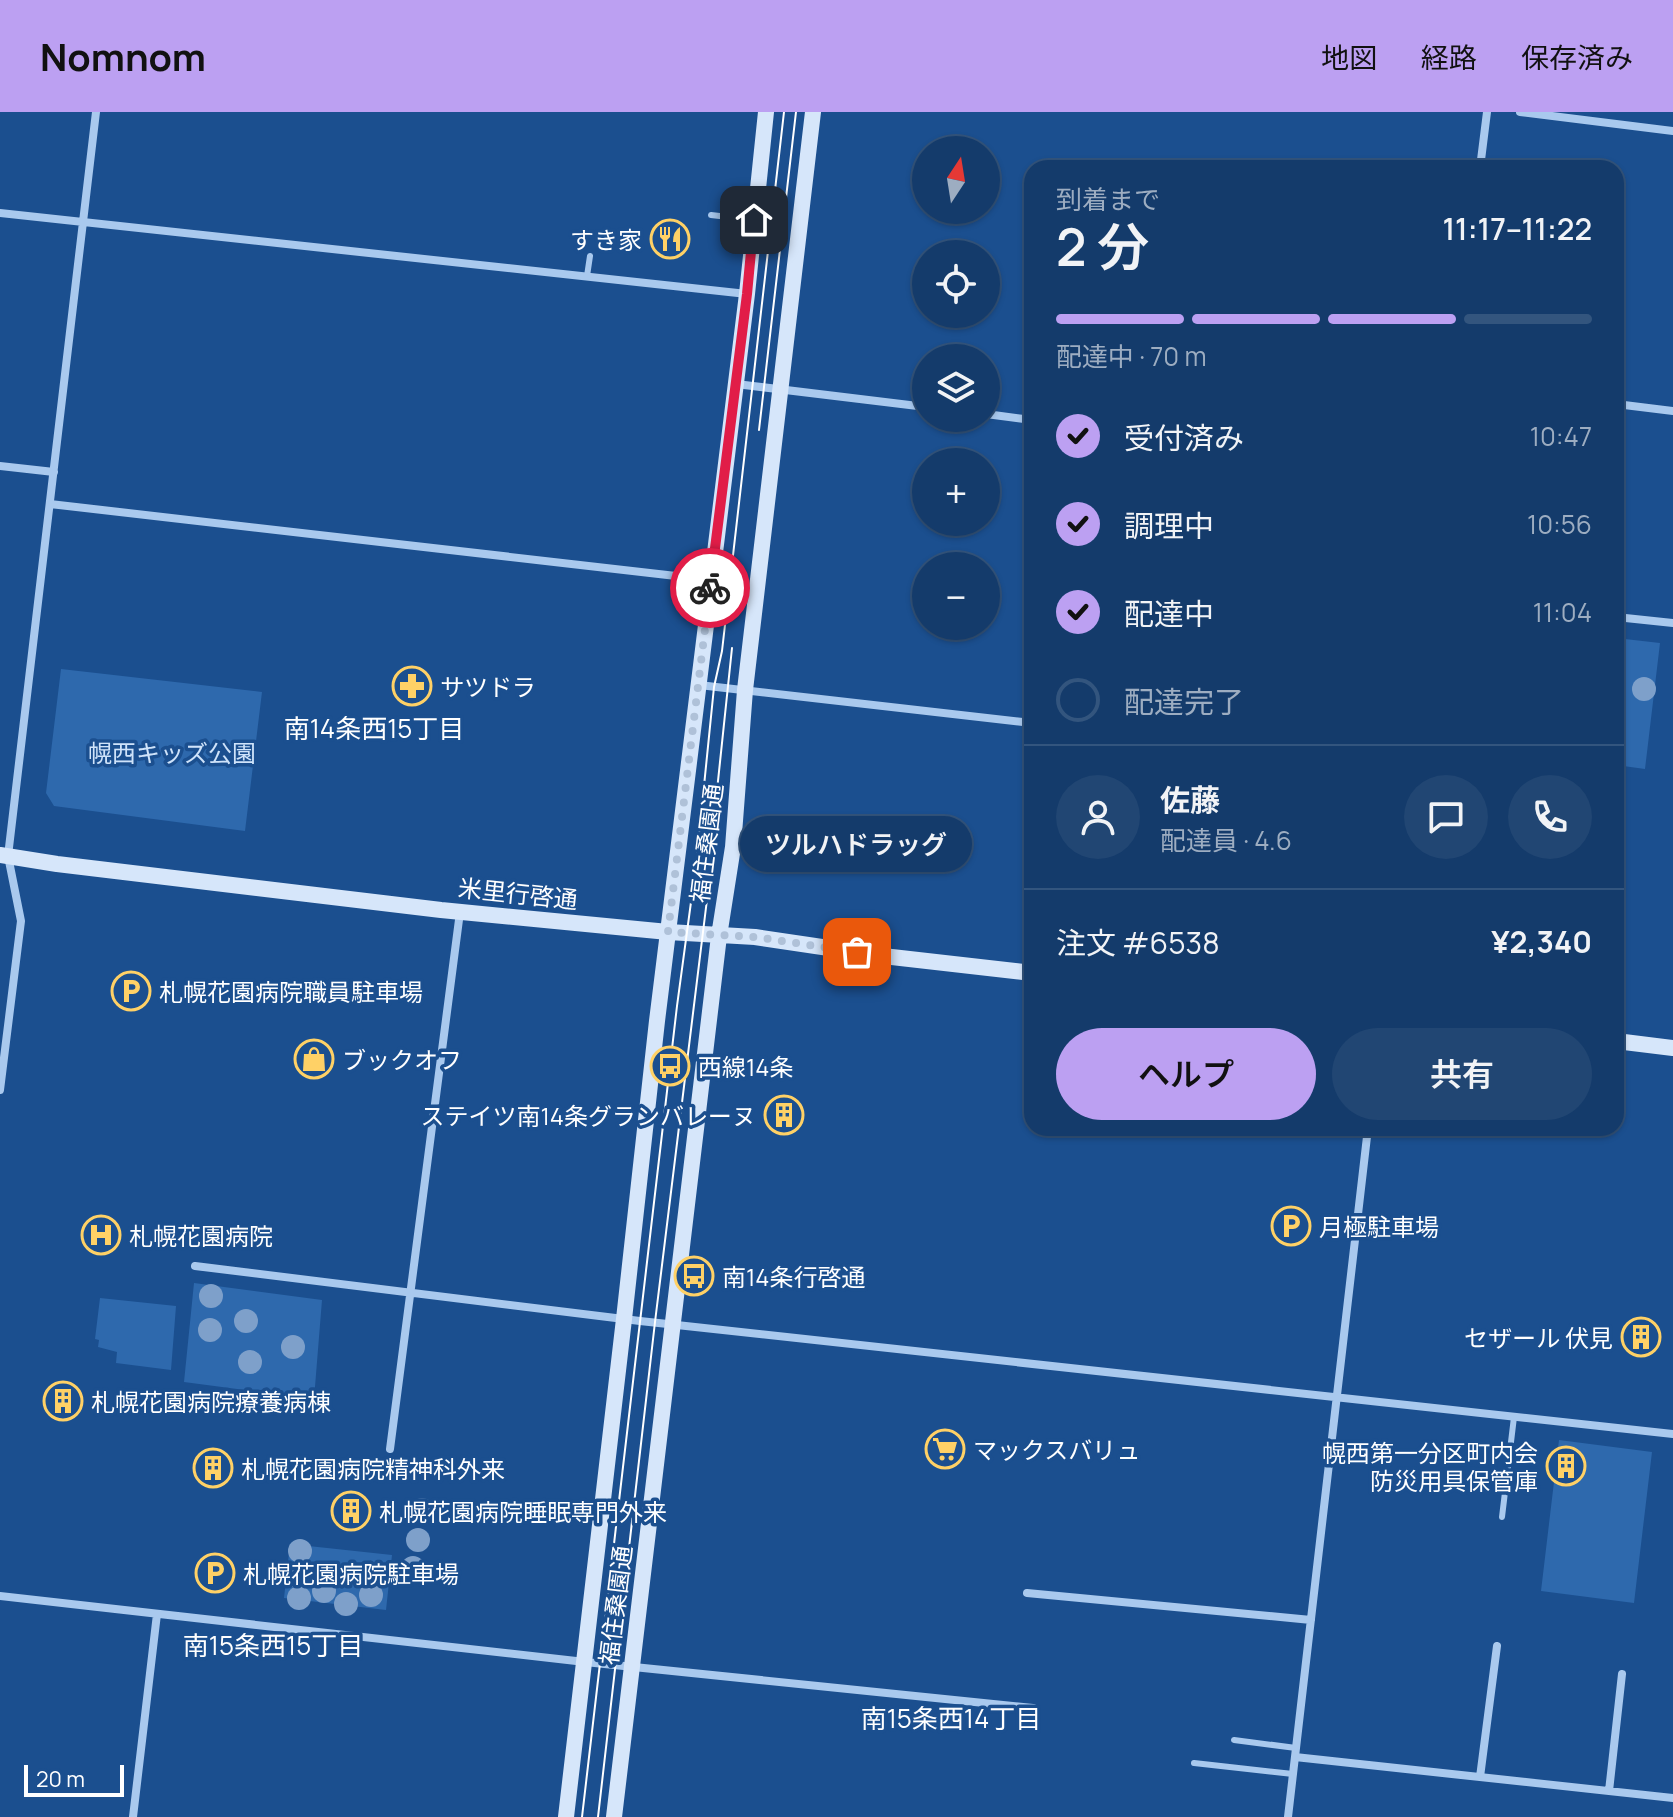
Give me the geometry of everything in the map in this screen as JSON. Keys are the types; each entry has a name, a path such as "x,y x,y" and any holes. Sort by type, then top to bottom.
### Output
{"street":[{"path":"0,1090 21,921 3,858 54,472 96,112"},
{"name":"福住桑園通","path":"566,1817 766,112"},
{"name":"福住桑園通","path":"614,1817 719,936 733,847 745,690 813,112"},
{"path":"1481,160 1487,112"},
{"path":"1520,112 1673,131"},
{"path":"0,213 747,294"},
{"path":"734,384 912,405"},
{"path":"1624,405 1673,411"},
{"path":"1000,416 1024,419"},
{"path":"0,466 54,472"},
{"path":"50,504 711,580"},
{"path":"1624,618 1673,623"},
{"path":"699,685 1024,722"},
{"name":"米里行啓通","path":"3,858 460,912 755,937 1024,972"},
{"path":"390,1449 460,912"},
{"path":"1624,1042 1673,1048"},
{"path":"1288,1817 1367,1136"},
{"path":"195,1266 624,1319 1673,1434"},
{"path":"1027,1593 1311,1620"},
{"path":"0,1596 585,1662 1033,1708"},
{"path":"133,1817 157,1614"},
{"path":"1480,1777 1497,1646"},
{"path":"1609,1791 1622,1674"},
{"path":"1295,1752 1480,1777 1673,1798"}],"lane":[{"path":"711,215 754,220"},
{"path":"587,276 590,256"},
{"path":"1502,1517 1514,1417"},
{"path":"1234,1740 1295,1752"},
{"path":"1194,1763 1293,1774"}],"green space":[{"path":"1624,639 1660,643 1645,769 1624,766"},
{"name":"幌西キッズ公園","path":"61,669 262,692 245,831 54,806 46,793"},
{"path":"194,1283 322,1300 314,1399 184,1382"},
{"path":"100,1298 176,1306 171,1370 116,1363 117,1352 98,1347 99,1340 95,1339"},
{"path":"1559,1440 1652,1452 1634,1603 1541,1591"},
{"path":"290,1544 392,1555 386,1610 284,1598"}],"tram line":[{"path":"582,1817 784,112"},
{"path":"759,430 796,112"},
{"path":"598,1817 711,867 732,648"}],"way so far":[{"path":"710,588 668,932 755,937 857,952"}],"place":[{"name":"すき家","path":"670,239"},
{"name":"サツドラ","path":"412,686"},
{"name":"ツルハドラッグ","path":"857,952"},
{"name":"札幌花園病院職員駐車場","path":"131,991"},
{"name":"ブックオフ","path":"314,1059"},
{"name":"西線14条","path":"670,1066"},
{"name":"ステイツ南14条グランバレーヌ","path":"784,1115"},
{"name":"月極駐車場","path":"1291,1226"},
{"name":"札幌花園病院","path":"101,1235"},
{"name":"南14条行啓通","path":"694,1276"},
{"name":"セザール 伏見","path":"1641,1337"},
{"name":"札幌花園病院療養病棟","path":"63,1401"},
{"name":"マックスバリュ","path":"945,1449"},
{"name":"幌西第一分区町内会 防災用具保管庫","path":"1566,1466"},
{"name":"札幌花園病院精神科外来","path":"213,1468"},
{"name":"札幌花園病院睡眠専門外来","path":"351,1511"},
{"name":"札幌花園病院駐車場","path":"215,1573"}],"district":[{"name":"南14条西15丁目","path":"374,728"},
{"name":"南15条西15丁目","path":"273,1645"},
{"name":"南15条西14丁目","path":"951,1718"}],"route":[{"path":"710,588 754,220"}]}
